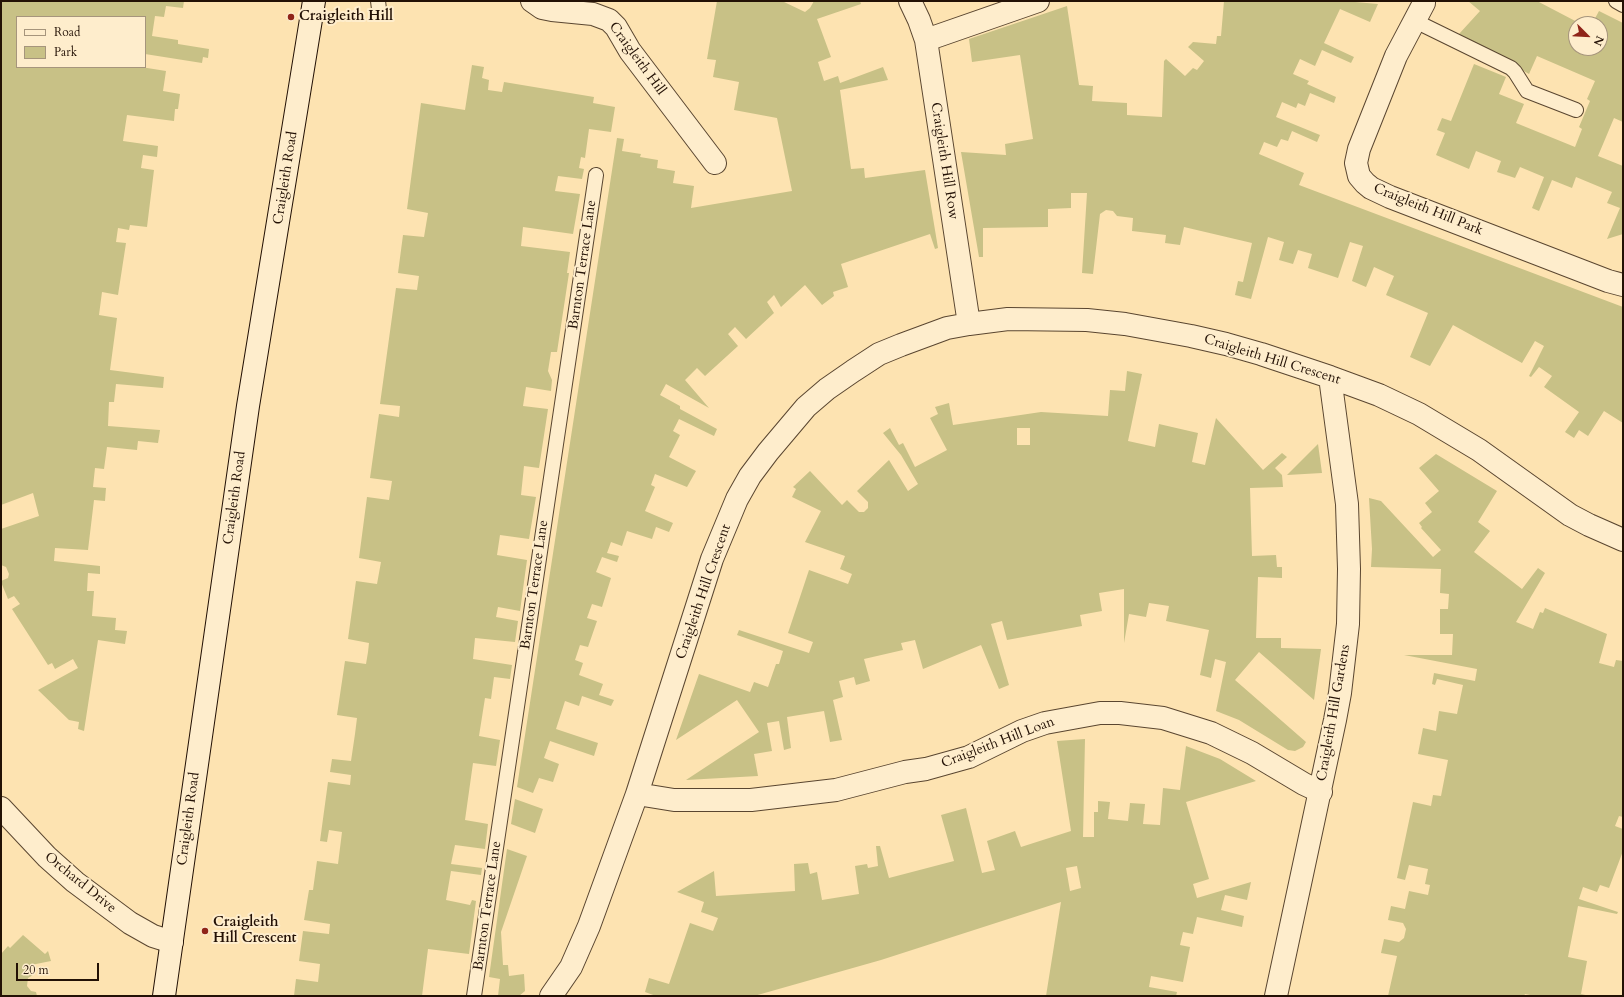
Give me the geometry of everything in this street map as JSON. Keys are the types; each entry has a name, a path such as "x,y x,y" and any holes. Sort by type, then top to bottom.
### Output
{"street":[{"name":"Craigleith Road","path":"164,996 248,406 314,1"},
{"name":"Craigleith Hill","path":"532,1 542,8 593,14 609,20 616,28 630,51 715,163"},
{"name":"Craigleith Hill Row","path":"910,1 926,40 969,324"},
{"path":"926,40 1038,1"},
{"name":"Craigleith Hill Park","path":"1419,12 1396,56 1359,149 1356,163 1359,176 1365,184 1390,197 1618,280"},
{"name":"Craigleith Hill Crescent","path":"551,996 571,967 589,926 637,794 712,559 737,499 750,476 789,426 806,407 827,389 879,354 948,328 1008,319 1087,320 1125,324 1226,344 1269,356 1330,378 1378,396 1419,414 1479,450 1570,515 1623,540"},
{"name":"Craigleith Hill Gardens","path":"1276,996 1340,693 1348,624 1349,537 1347,504 1330,378"},
{"name":"Craigleith Hill Loan","path":"637,794 674,800 751,800 836,790 890,776 926,769 969,757 1022,731 1045,723 1100,713 1120,713 1163,718 1211,733 1252,753 1320,792"},
{"name":"Orchard Drive","path":"1,808 47,857 75,882 130,923 153,936 172,942"}],"lane":[{"path":"1616,1 1623,4"},
{"path":"1419,12 1511,68 1527,91 1576,110"},
{"name":"Barnton Terrace Lane","path":"474,996 596,175"}],"green space":[{"path":"1,1 184,1 183,8 166,6 164,17 155,16 152,36 178,40 178,44 209,49 208,58 203,57 202,63 146,54 146,16 16,16 16,68 146,68 166,71 163,91 180,94 178,109 175,109 174,121 127,115 123,141 158,146 157,157 143,155 141,168 154,170 147,227 130,225 129,230 118,228 116,242 126,243 118,295 102,292 99,315 117,318 110,370 164,377 163,388 116,384 114,402 109,402 108,426 160,430 158,443 138,441 137,450 107,447 104,469 95,468 93,487 106,488 105,501 94,500 88,550 55,548 54,561 100,566 100,574 88,573 87,591 94,591 92,616 116,618 115,630 127,631 125,644 98,640 84,731 78,729 79,722 69,720 38,690 78,668 73,659 55,669 52,663 48,665 12,609 20,604 14,596 8,599 1,582 8,578 9,574 6,567 1,565 1,529 39,516 33,493 1,505"},
{"path":"717,1 782,1 805,12 810,8 814,1 860,1 861,4 817,19 831,57 818,62 824,81 838,76 840,83 883,67 888,80 840,90 851,169 864,168 865,178 925,170 938,248 935,249 930,234 841,264 848,287 833,292 834,296 822,305 805,285 781,307 774,295 767,302 774,313 746,339 735,327 728,334 738,346 705,376 697,368 685,380 709,408 666,384 660,395 680,406 680,409 717,429 714,436 679,419 673,431 680,435 669,457 696,471 687,487 655,474 651,485 655,487 645,511 673,523 669,532 656,527 652,539 627,531 622,546 611,542 607,553 619,556 617,562 602,557 596,572 611,578 602,607 592,604 587,618 597,621 588,647 580,645 575,660 583,663 579,675 603,684 599,695 614,700 611,706 582,696 579,706 565,701 556,729 598,743 594,756 550,741 544,758 559,764 553,782 539,778 533,793 517,787 617,138 624,139 622,151 641,154 640,157 658,160 657,168 675,171 673,183 694,186 691,208 792,191 777,118 734,110 739,82 713,77 716,60 707,59"},
{"path":"1224,1 1344,1 1378,4 1370,22 1340,9 1324,43 1354,57 1351,63 1322,50 1315,66 1300,59 1293,74 1309,81 1307,84 1336,97 1334,103 1310,93 1305,106 1298,103 1296,108 1282,102 1276,117 1320,135 1317,142 1292,131 1288,141 1281,139 1277,147 1264,142 1259,154 1304,173 1299,185 1623,307 1623,423 1604,411 1588,436 1579,430 1574,438 1565,432 1579,412 1544,387 1552,376 1539,367 1531,377 1529,376 1544,346 1535,341 1522,363 1453,325 1430,366 1410,357 1428,313 1386,295 1394,276 1374,267 1366,287 1352,281 1363,246 1350,242 1338,278 1308,268 1312,254 1298,250 1293,264 1279,260 1284,242 1268,237 1251,299 1235,295 1238,281 1243,282 1252,243 1184,227 1180,245 1165,243 1166,235 1132,231 1133,218 1117,216 1113,211 1106,210 1100,214 1093,274 1082,273 1087,193 1071,193 1071,208 1048,209 1048,227 983,228 983,257 979,257 961,152 1006,155 1005,144 1033,139 1020,55 972,62 969,39 1067,6 1079,85 1093,86 1092,101 1127,103 1127,115 1162,117 1164,61 1166,59 1185,76 1193,68 1197,70 1204,61 1188,47 1193,42 1216,44 1217,36 1221,36"},
{"path":"1468,1 1537,1 1568,17 1568,56 1608,56 1608,16 1596,16 1599,11 1623,23 1623,122 1614,118 1598,156 1623,166 1623,234 1607,239 1620,208 1607,203 1612,192 1576,177 1572,188 1552,180 1539,211 1532,208 1544,177 1520,167 1515,178 1497,172 1501,161 1476,151 1469,169 1436,155 1445,133 1437,130 1442,118 1451,121 1474,64 1506,77 1499,94 1524,104 1516,123 1575,147 1582,129 1579,127 1590,101 1587,99 1595,81 1537,56 1529,74 1459,34 1480,11"},
{"path":"472,65 484,67 482,78 489,80 488,90 502,92 504,82 594,97 593,103 615,107 611,132 589,129 585,158 581,157 579,168 584,169 582,179 558,176 555,191 580,194 573,234 523,227 521,246 570,252 567,273 569,273 557,352 551,352 548,371 552,380 551,391 526,387 523,406 548,409 539,468 524,466 521,495 536,497 529,539 500,535 497,555 527,560 520,611 498,607 496,617 518,621 515,642 475,638 473,659 512,665 510,679 494,677 491,699 485,698 479,736 500,740 496,766 473,763 465,820 488,824 485,849 455,845 451,864 482,868 481,875 451,871 446,900 470,905 472,900 476,901 469,954 428,949 422,996 294,996 296,979 318,982 320,964 299,961 303,931 329,934 330,924 304,920 309,890 313,890 317,861 338,864 342,832 329,830 327,842 320,841 328,782 350,785 351,775 330,772 332,759 351,761 355,734 357,718 337,715 345,661 366,664 368,652 369,643 348,639 356,581 377,584 381,562 359,558 367,497 389,500 392,481 370,478 379,414 399,417 400,406 380,404 396,288 417,290 419,276 398,273 403,235 424,237 428,213 407,209 421,103 465,110"},
{"path":"1127,371 1142,374 1128,441 1155,447 1159,424 1198,433 1192,462 1205,465 1216,418 1263,470 1282,453 1287,457 1275,468 1282,475 1283,487 1250,488 1252,556 1276,555 1277,567 1282,567 1282,578 1258,577 1256,638 1281,638 1281,648 1321,649 1314,700 1259,652 1235,680 1306,742 1303,747 1295,751 1288,750 1239,720 1216,711 1226,662 1215,659 1211,678 1200,675 1209,630 1166,621 1169,606 1149,603 1146,617 1129,614 1124,643 1124,589 1099,593 1102,611 1080,615 1082,626 1007,640 1002,621 991,624 1009,685 999,689 981,645 923,669 915,640 901,643 903,650 864,659 870,681 856,685 854,677 839,681 843,697 833,700 842,740 830,742 824,711 787,717 791,748 784,750 779,721 767,723 772,751 754,754 758,776 686,780 759,732 737,700 676,740 699,674 750,692 754,682 768,687 776,664 779,664 783,651 737,635 739,630 809,653 813,642 788,633 809,570 848,584 852,574 840,569 845,556 805,542 821,511 792,497 796,489 793,487 810,471 842,505 847,500 859,512 864,512 868,508 868,502 857,491 889,460 908,491 918,484 901,455 883,433 890,428 899,445 903,443 915,467 947,450 930,418 938,414 935,407 949,403 953,425 1041,412 1108,416 1110,390 1125,391","holes":["1017,428 1030,428 1030,445 1017,445"]},
{"path":"1318,444 1322,473 1287,475"},
{"path":"1436,454 1497,491 1478,522 1490,531 1474,552 1522,589 1538,568 1545,573 1516,622 1533,629 1540,612 1543,613 1545,608 1607,634 1599,663 1614,667 1616,660 1623,661 1623,817 1619,816 1615,826 1623,829 1623,851 1609,888 1600,885 1597,892 1583,887 1579,899 1618,912 1617,914 1578,906 1568,957 1587,961 1581,994 1590,996 1535,996 1525,994 1524,996 1388,996 1397,956 1381,953 1384,939 1399,942 1404,938 1406,929 1403,923 1388,920 1391,906 1405,909 1409,891 1428,895 1430,885 1425,884 1428,869 1409,865 1405,880 1397,878 1413,802 1431,806 1433,795 1441,796 1448,760 1418,754 1423,728 1436,731 1439,711 1457,714 1463,685 1437,679 1435,685 1432,684 1434,673 1475,681 1477,669 1404,655 1452,655 1453,634 1440,634 1440,609 1448,609 1449,594 1440,593 1441,569 1371,567 1372,549 1369,498 1381,501 1433,557 1441,550 1421,528 1422,527 1419,523 1432,512 1425,503 1439,491 1419,468"},
{"path":"1085,739 1083,837 1094,837 1094,812 1098,812 1098,801 1110,802 1108,819 1128,821 1130,803 1145,804 1143,824 1160,825 1163,788 1180,790 1186,746 1220,759 1256,781 1186,802 1209,879 1193,884 1197,898 1251,882 1247,900 1225,895 1221,910 1244,916 1242,927 1197,917 1193,934 1183,932 1180,945 1190,947 1183,982 1151,976 1149,987 1177,992 1176,996 1046,996 1061,902 881,960 754,996 656,996 645,992 649,978 669,984 690,923 713,931 718,918 701,912 704,902 677,892 714,871 716,896 795,891 794,864 808,863 810,874 817,872 822,900 859,894 855,866 867,864 868,868 878,866 876,846 880,846 889,878 954,861 941,815 966,808 982,873 995,870 987,841 1015,831 1021,847 1071,831 1057,741","holes":["1077,866 1081,888 1070,891 1066,868"]},
{"path":"515,799 543,809 535,833 511,824"},
{"path":"507,849 527,856 501,932 503,965 508,965 509,976 524,974 525,991 519,996 498,996 500,979 489,977"},
{"path":"23,935 45,954 48,951 51,961 31,965 33,975 28,978 27,986 31,991 36,992 37,996 1,996 1,954 8,946 10,948"}],"place":[{"name":"Craigleith Hill","path":"291,17"},
{"name":"Craigleith Hill Crescent","path":"205,931"}]}
